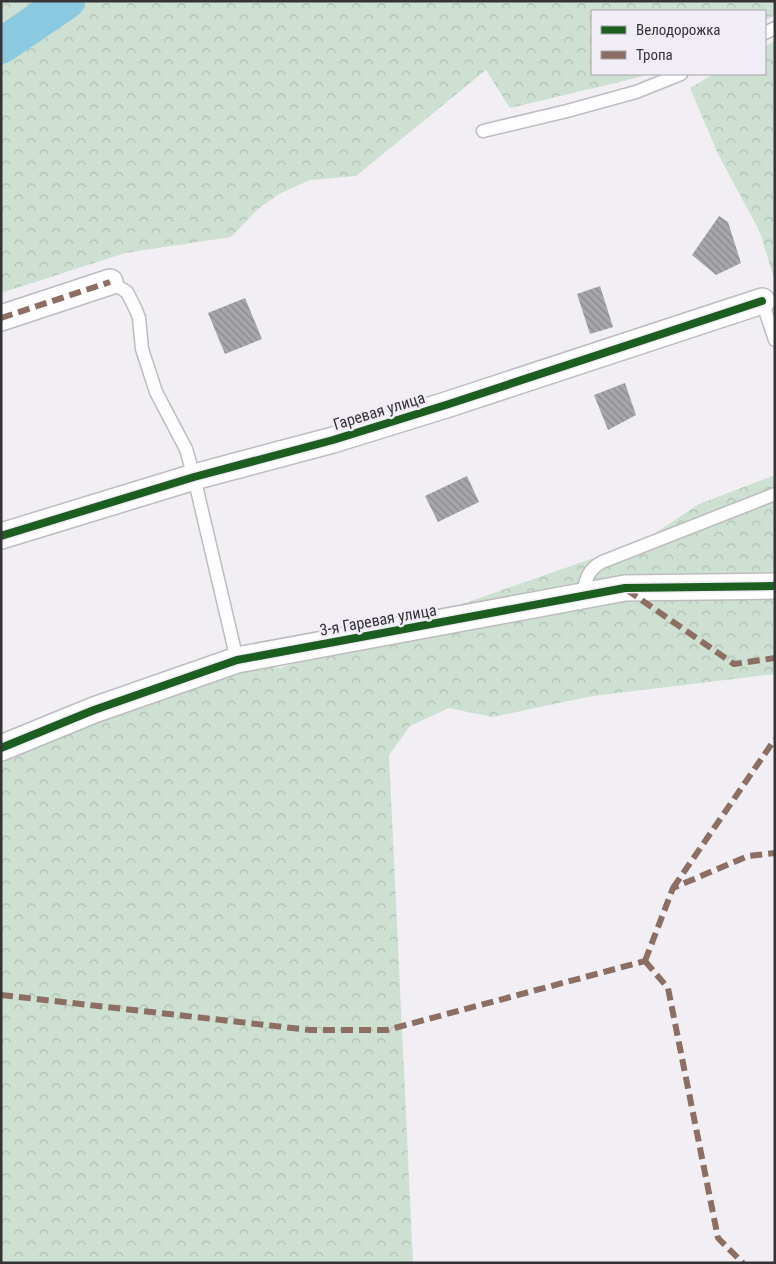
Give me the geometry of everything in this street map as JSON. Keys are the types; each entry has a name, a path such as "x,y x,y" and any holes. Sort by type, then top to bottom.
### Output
{"street":[{"path":"1,318 110,282"},
{"name":"Гаревая улица","path":"1,536 194,477 333,440 449,404 762,301"},
{"name":"3-я Гаревая улица","path":"1,748 94,710 237,660 625,588 775,586"}],"lane":[{"path":"484,130 567,111 636,92 678,75"},
{"path":"110,282 127,292 136,310 139,318 142,349 156,392 186,449 237,660"},
{"path":"762,301 775,340"},
{"path":"582,596 594,566 775,494"}],"green space":[{"path":"1,1 775,1 775,15 766,20 766,10 591,10 591,75 644,75 510,108 486,70 356,176 310,180 279,194 258,209 231,237 125,253 1,293"},
{"path":"775,41 775,282 760,232 718,154 690,88 712,75 766,75 766,46"},
{"path":"775,475 775,674 593,696 492,717 449,708 410,726 389,755 413,1263 1,1263 1,763 237,660 280,668 645,540 699,504"}],"building":[{"path":"719,216 728,222 741,263 716,275 692,255"},
{"path":"600,286 613,327 590,334 577,294"},
{"path":"245,298 262,339 225,354 208,313"},
{"path":"625,383 636,415 608,430 594,395"},
{"path":"467,476 479,502 438,522 425,496"}],"waterway":[{"path":"1,46 67,1"}],"marked path":[{"path":"1,318 110,282"},
{"path":"627,590 734,664 775,658"},
{"path":"673,888 775,739"},
{"path":"645,961 673,888 748,856 775,853"},
{"path":"645,961 668,988 718,1238 743,1263"},
{"path":"1,995 310,1030 387,1030 645,961"}],"cycle path":[{"path":"1,536 194,477 333,440 449,404 762,301"},
{"path":"1,748 94,710 237,660 625,588 775,586"}]}
